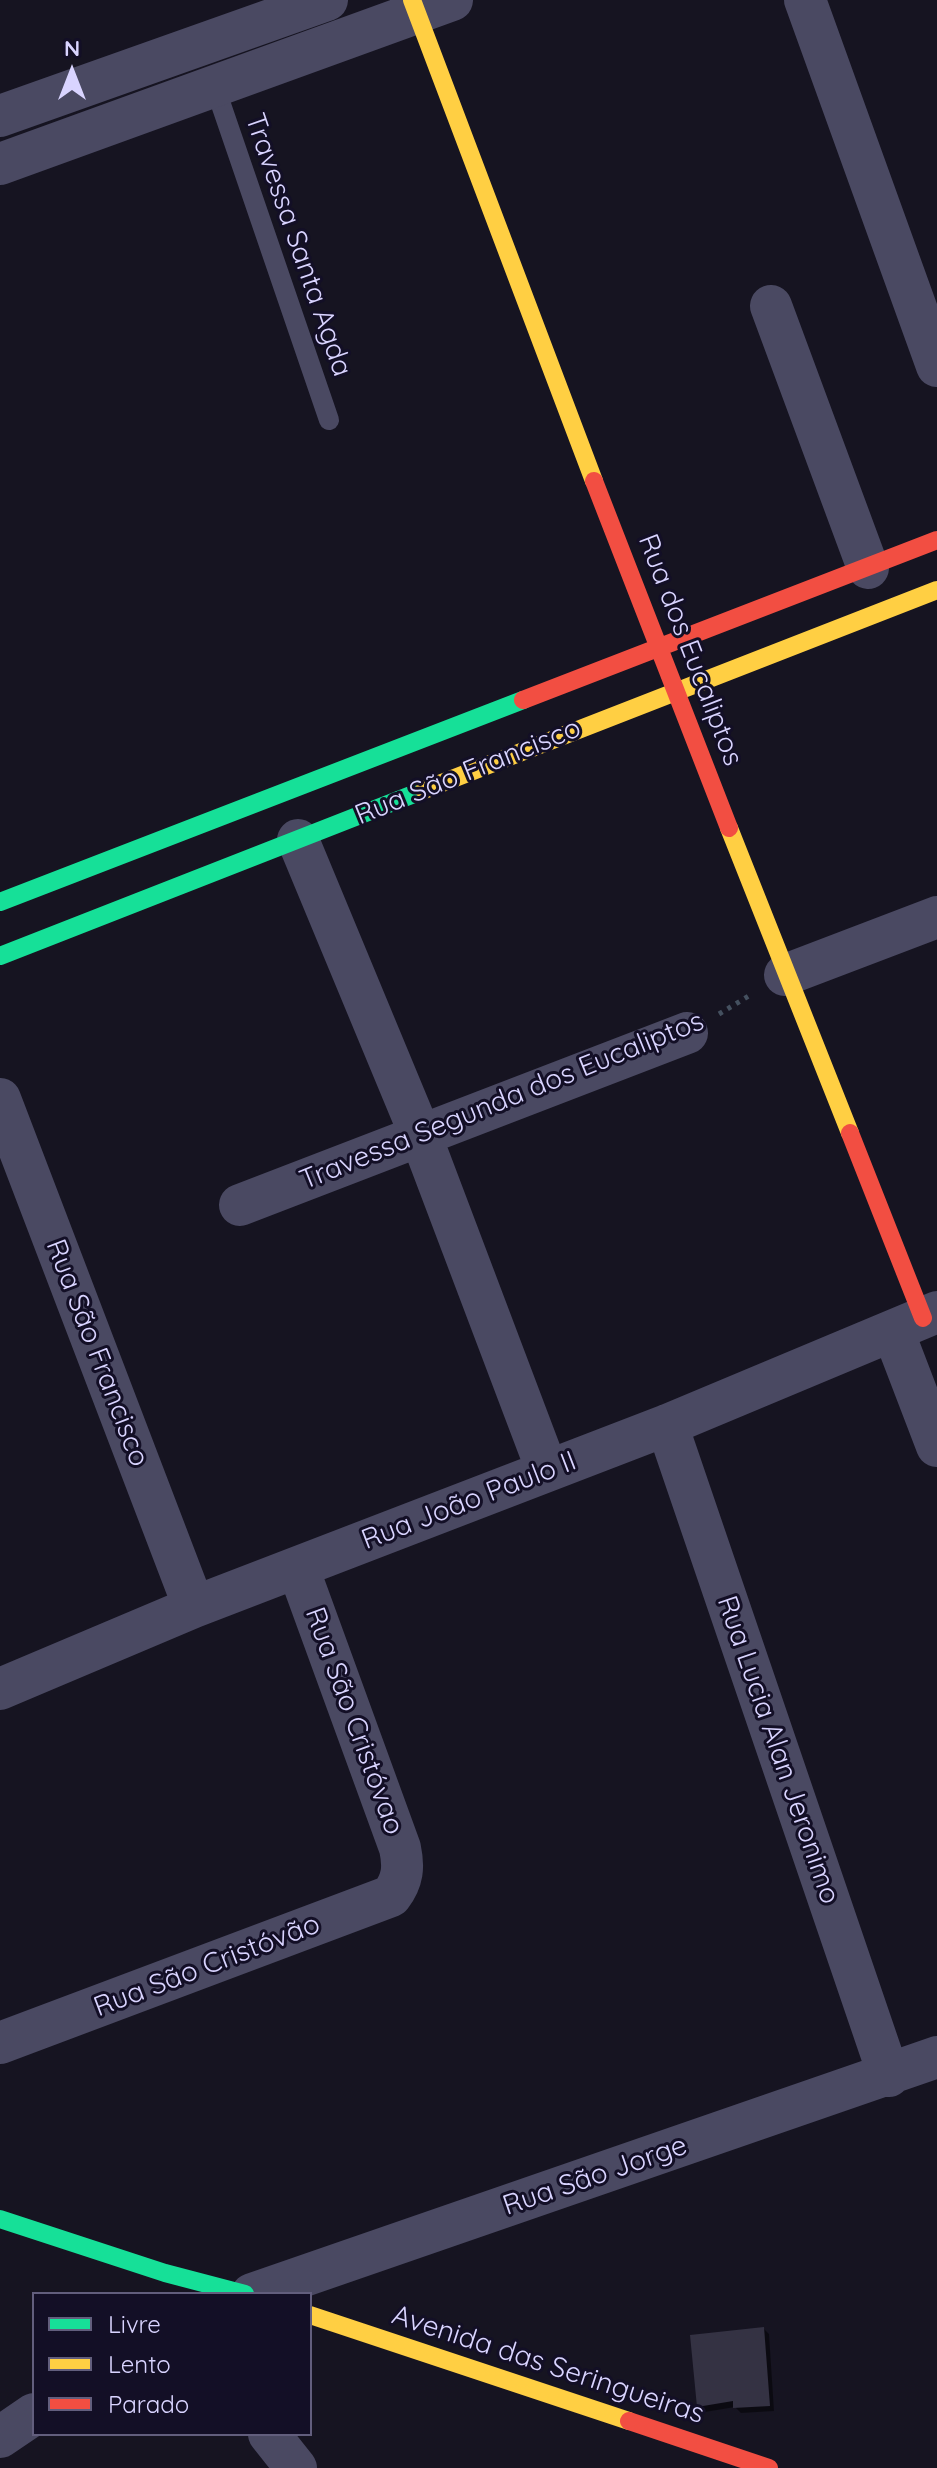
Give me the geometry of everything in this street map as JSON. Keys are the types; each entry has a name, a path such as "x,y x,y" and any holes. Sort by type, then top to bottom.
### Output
{"street":[{"path":"0,116 327,0"},
{"path":"805,0 937,366"},
{"path":"0,164 215,87 427,4"},
{"name":"Rua dos Eucaliptos","path":"427,4 657,646 918,1320"},
{"path":"771,306 868,568"},
{"name":"Rua São Francisco","path":"0,902 937,540"},
{"name":"Rua São Francisco","path":"0,956 675,689 937,590"},
{"path":"298,840 420,1134 547,1470"},
{"path":"785,975 937,917"},
{"name":"Travessa Segunda dos Eucaliptos","path":"240,1205 687,1033"},
{"name":"Rua São Francisco","path":"0,1099 194,1607"},
{"path":"918,1320 937,1446"},
{"name":"Rua João Paulo II","path":"0,1689 194,1607 667,1425 918,1320"},
{"name":"Rua Lucia Alan Jeronimo","path":"667,1425 889,2076"},
{"name":"Rua São Cristóvao","path":"298,1568 400,1848 402,1875"},
{"name":"Rua São Cristóvão","path":"0,2043 391,1896 402,1875"},
{"name":"Rua São Jorge","path":"258,2292 937,2057"},
{"path":"0,2219 169,2284 230,2292"},
{"name":"Avenida das Seringueiras","path":"312,2316 769,2468"},
{"path":"0,2437 32,2415"},
{"path":"271,2436 296,2468"}],"lane":[{"name":"Travessa Santa Agda","path":"215,87 329,420"}],"path":[{"name":"Travessa Segunda dos Eucaliptos","path":"687,1033 785,975"}],"building":[{"path":"764,2327 770,2406 733,2408 733,2401 697,2407 690,2335"}],"traffic: fast":[{"path":"0,902 523,700"},
{"path":"0,956 424,790"},
{"path":"0,2219 165,2273 237,2292"}],"traffic: slow":[{"path":"412,0 594,481"},
{"path":"424,790 937,590"},
{"path":"729,828 850,1133"},
{"path":"312,2316 629,2421"}],"traffic: jam":[{"path":"594,481 729,828"},
{"path":"523,700 937,540"},
{"path":"850,1133 923,1318"},
{"path":"629,2421 769,2468"}]}
